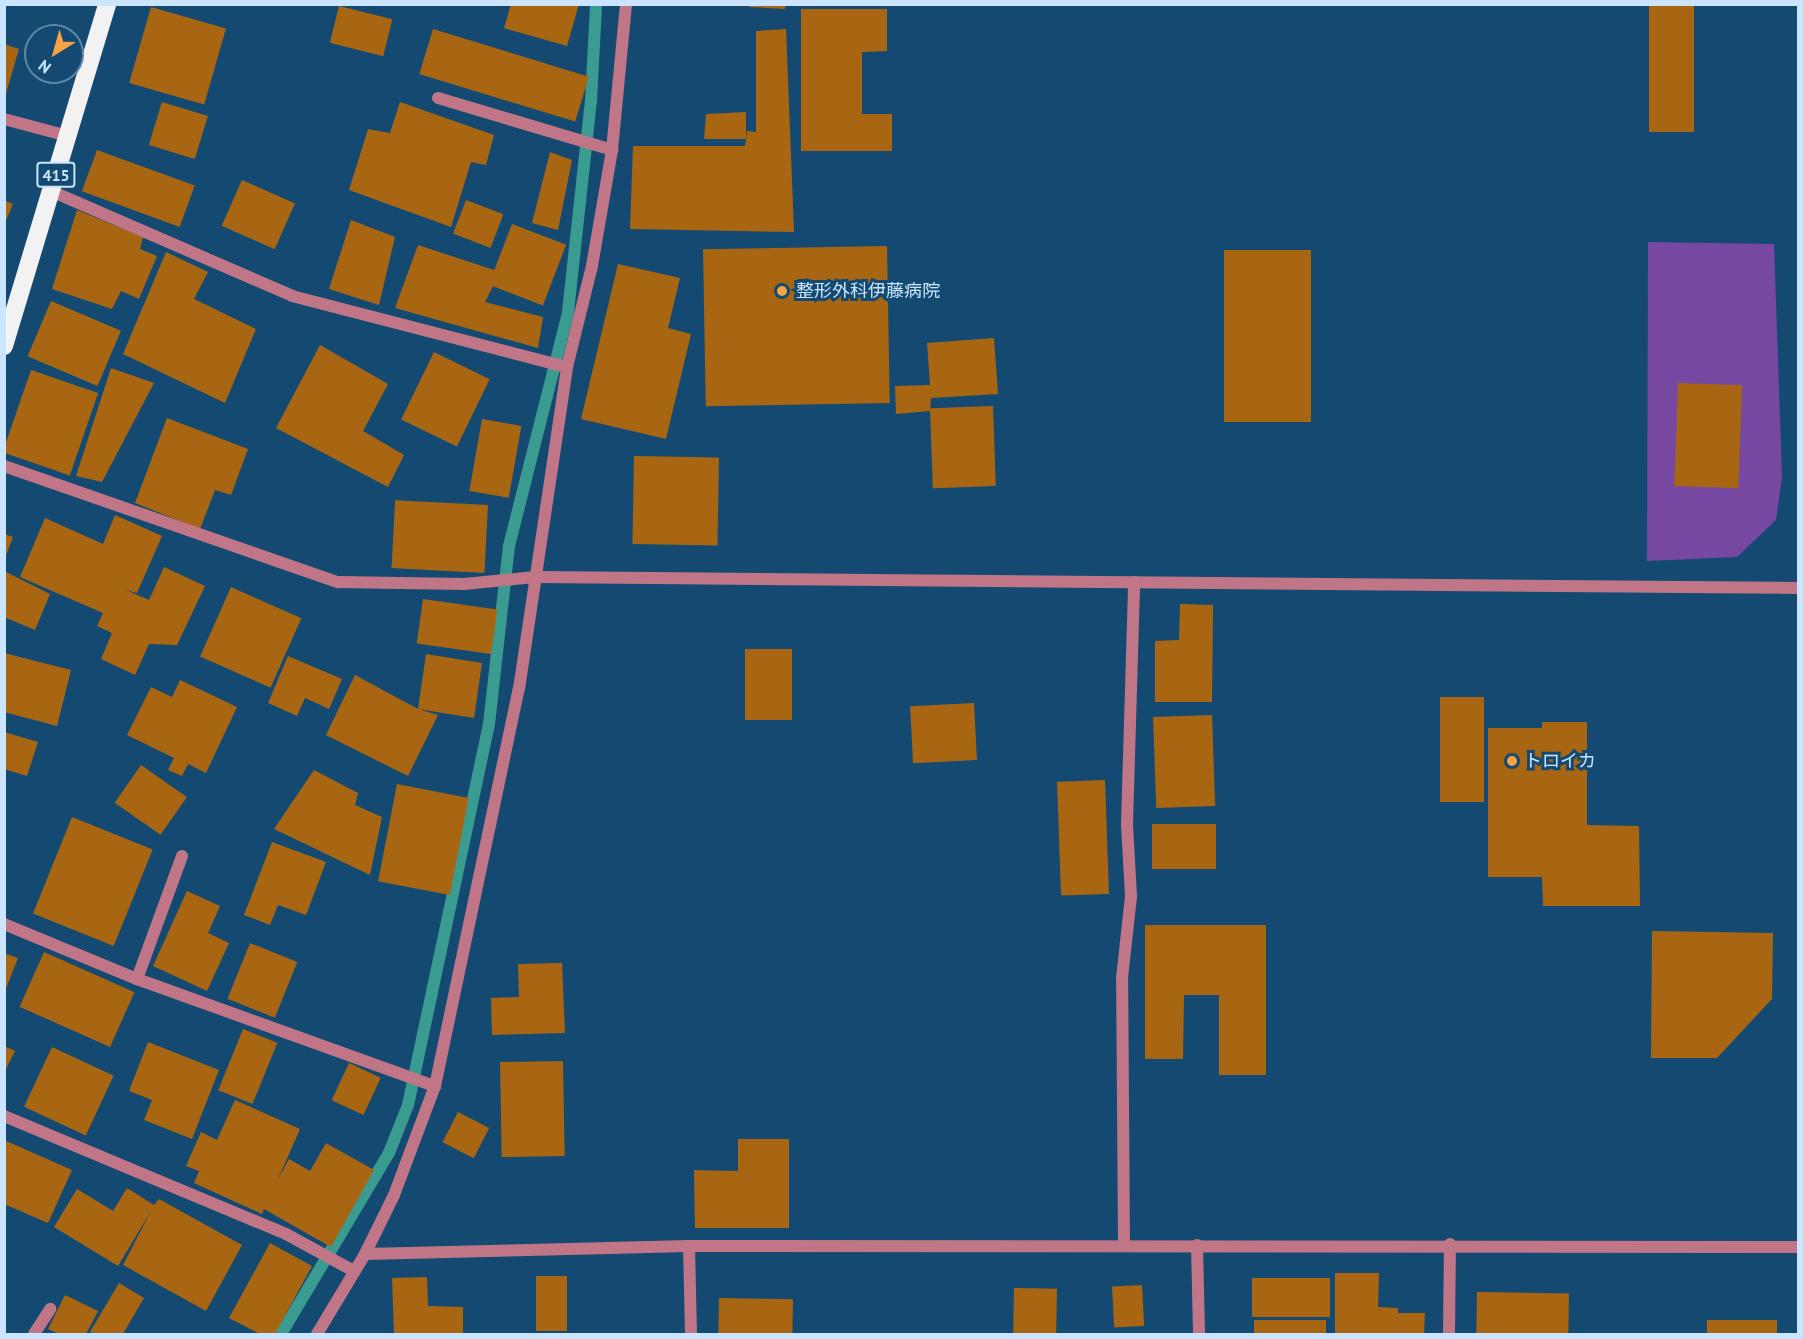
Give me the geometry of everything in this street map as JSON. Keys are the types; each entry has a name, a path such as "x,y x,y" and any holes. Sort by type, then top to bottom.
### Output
{"highway":[{"name":"415","path":"4,346 107,4"}],"street":[{"path":"317,1335 365,1254 394,1195 435,1086 519,689 567,367 592,266 612,150 626,4"},
{"path":"438,98 612,150"},
{"path":"4,119 68,136"},
{"path":"51,191 292,296 567,367"},
{"path":"4,466 338,582 464,584 535,577 1798,588"},
{"path":"1124,1245 1122,978 1131,896 1127,824 1134,582"},
{"path":"137,979 182,856"},
{"path":"4,924 137,979 435,1086"},
{"path":"4,1116 286,1234 354,1271"},
{"path":"365,1254 689,1246 1450,1244 1798,1247"},
{"path":"1449,1335 1450,1244"},
{"path":"1197,1245 1199,1335"},
{"path":"689,1246 691,1335"},
{"path":"34,1335 50,1310"}],"shaded area":[{"path":"1648,242 1774,244 1782,477 1776,520 1737,557 1647,561"}],"building":[{"path":"511,4 579,4 567,46 504,28"},
{"path":"749,4 786,4 785,9 749,7"},
{"path":"1649,4 1694,4 1694,132 1649,132"},
{"path":"339,6 392,19 383,56 330,43"},
{"path":"151,7 226,28 204,104 129,83"},
{"path":"801,9 887,9 887,51 862,52 862,114 892,114 892,151 801,151"},
{"path":"433,29 589,77 575,122 419,74"},
{"path":"786,29 794,232 630,229 633,146 745,146 747,131 756,132 756,31"},
{"path":"4,44 19,49 5,97 4,96"},
{"path":"162,102 208,116 195,159 149,145"},
{"path":"400,102 494,135 486,165 471,162 451,227 349,190 368,129 390,133"},
{"path":"746,112 746,139 704,139 706,114"},
{"path":"97,150 195,186 180,227 82,191"},
{"path":"550,152 572,160 558,230 532,223"},
{"path":"242,180 295,204 275,249 222,226"},
{"path":"4,200 13,204 5,223 4,223"},
{"path":"466,200 503,214 490,248 453,234"},
{"path":"77,210 143,237 140,249 157,256 139,299 121,291 112,309 52,289"},
{"path":"351,220 395,237 379,305 329,289"},
{"path":"512,224 566,245 543,305 489,285"},
{"path":"418,245 500,272 485,302 543,317 538,348 395,308"},
{"path":"887,246 890,403 706,406 703,249"},
{"path":"1224,250 1311,250 1311,422 1224,422"},
{"path":"166,252 208,272 194,299 256,329 225,403 123,354"},
{"path":"618,264 680,278 668,328 691,334 666,439 581,419"},
{"path":"51,301 121,331 98,386 28,356"},
{"path":"994,338 998,394 931,398 930,411 896,414 895,386 930,385 927,343"},
{"path":"320,345 388,384 363,431 404,455 388,487 276,428"},
{"path":"434,352 490,379 457,447 401,419"},
{"path":"111,368 154,383 102,482 76,476"},
{"path":"31,370 98,393 70,475 4,453"},
{"path":"1678,383 1742,385 1738,488 1674,486"},
{"path":"993,406 996,486 933,488 930,408"},
{"path":"167,418 248,449 231,495 215,490 200,529 135,503"},
{"path":"482,419 521,426 509,498 469,491"},
{"path":"634,456 719,457 717,545 632,544"},
{"path":"395,500 488,505 484,573 392,568"},
{"path":"115,515 162,536 137,593 126,590 149,600 164,567 205,586 177,645 149,644 135,675 101,659 112,633 97,626 103,613 20,577 45,518 103,544"},
{"path":"4,534 13,537 5,558 4,558"},
{"path":"4,571 50,594 35,630 4,617"},
{"path":"231,587 301,618 270,688 200,656"},
{"path":"423,599 497,609 491,654 417,644"},
{"path":"1180,604 1213,605 1212,702 1155,702 1155,641 1179,640"},
{"path":"745,649 792,649 792,720 745,720"},
{"path":"4,653 71,670 57,726 4,712"},
{"path":"426,654 482,663 474,718 418,709"},
{"path":"288,656 342,679 329,709 305,698 297,716 268,703"},
{"path":"355,675 418,709 438,715 408,776 326,735"},
{"path":"180,680 237,707 206,773 188,764 182,776 168,770 174,758 127,735 151,687 172,697"},
{"path":"1440,697 1484,697 1484,802 1440,802"},
{"path":"974,703 977,760 913,763 910,706"},
{"path":"1212,715 1215,806 1156,808 1153,717"},
{"path":"1542,722 1587,722 1587,825 1639,826 1640,906 1543,906 1542,877 1488,877 1488,728 1542,728"},
{"path":"4,732 38,742 27,776 4,769"},
{"path":"141,765 187,797 160,835 115,803"},
{"path":"314,770 358,793 355,805 382,817 370,875 274,829"},
{"path":"1105,780 1109,894 1061,896 1057,782"},
{"path":"397,784 469,798 450,895 378,881"},
{"path":"72,817 153,850 114,946 33,913"},
{"path":"1152,824 1216,824 1216,869 1152,869"},
{"path":"272,842 326,862 306,915 278,905 270,925 244,915"},
{"path":"187,891 220,906 208,933 229,943 207,991 153,966"},
{"path":"1145,925 1266,925 1266,1075 1219,1075 1219,995 1184,995 1183,1059 1145,1059"},
{"path":"1652,931 1773,933 1772,999 1717,1058 1651,1058"},
{"path":"250,943 297,962 275,1018 228,999"},
{"path":"44,952 134,992 110,1047 20,1007"},
{"path":"4,953 18,958 5,991 4,991"},
{"path":"562,963 565,1033 492,1035 491,998 519,997 518,964"},
{"path":"243,1029 277,1043 253,1104 218,1090"},
{"path":"148,1042 219,1070 192,1139 144,1120 152,1100 129,1091"},
{"path":"4,1046 15,1051 4,1073"},
{"path":"52,1047 114,1076 86,1136 24,1107"},
{"path":"563,1061 565,1156 502,1157 500,1062"},
{"path":"349,1063 381,1078 363,1115 332,1100"},
{"path":"235,1100 300,1129 278,1179 289,1159 310,1171 326,1143 374,1170 331,1247 264,1209 262,1214 194,1183 199,1171 186,1166 201,1132 217,1140"},
{"path":"458,1112 489,1128 474,1158 443,1142"},
{"path":"738,1139 789,1139 789,1228 695,1228 694,1170 738,1171"},
{"path":"4,1140 72,1170 48,1223 4,1204"},
{"path":"127,1188 154,1205 159,1199 242,1245 206,1311 123,1265 151,1211 118,1266 54,1227 77,1189 113,1211"},
{"path":"270,1243 312,1266 275,1334 260,1334 229,1318"},
{"path":"1335,1273 1379,1273 1378,1307 1398,1308 1398,1313 1425,1313 1424,1334 1335,1334"},
{"path":"536,1276 567,1276 567,1331 536,1331"},
{"path":"427,1277 428,1306 463,1307 463,1334 394,1334 392,1278"},
{"path":"1252,1278 1330,1278 1330,1317 1252,1317"},
{"path":"119,1283 144,1298 123,1334 90,1332"},
{"path":"1142,1285 1144,1326 1114,1328 1112,1287"},
{"path":"1014,1288 1057,1289 1056,1334 1013,1334"},
{"path":"1477,1292 1569,1294 1568,1334 1476,1334"},
{"path":"65,1295 98,1311 86,1334 59,1334 48,1329"},
{"path":"719,1298 793,1299 792,1334 718,1334"},
{"path":"1254,1320 1326,1320 1326,1334 1254,1334"},
{"path":"1707,1320 1777,1320 1777,1334 1707,1334"}],"waterway":[{"path":"281,1334 389,1153 408,1105 489,724 509,546 568,312 591,101 596,4"}],"place":[{"name":"整形外科伊藤病院","path":"782,291"},
{"name":"トロイカ","path":"1512,761"}]}
